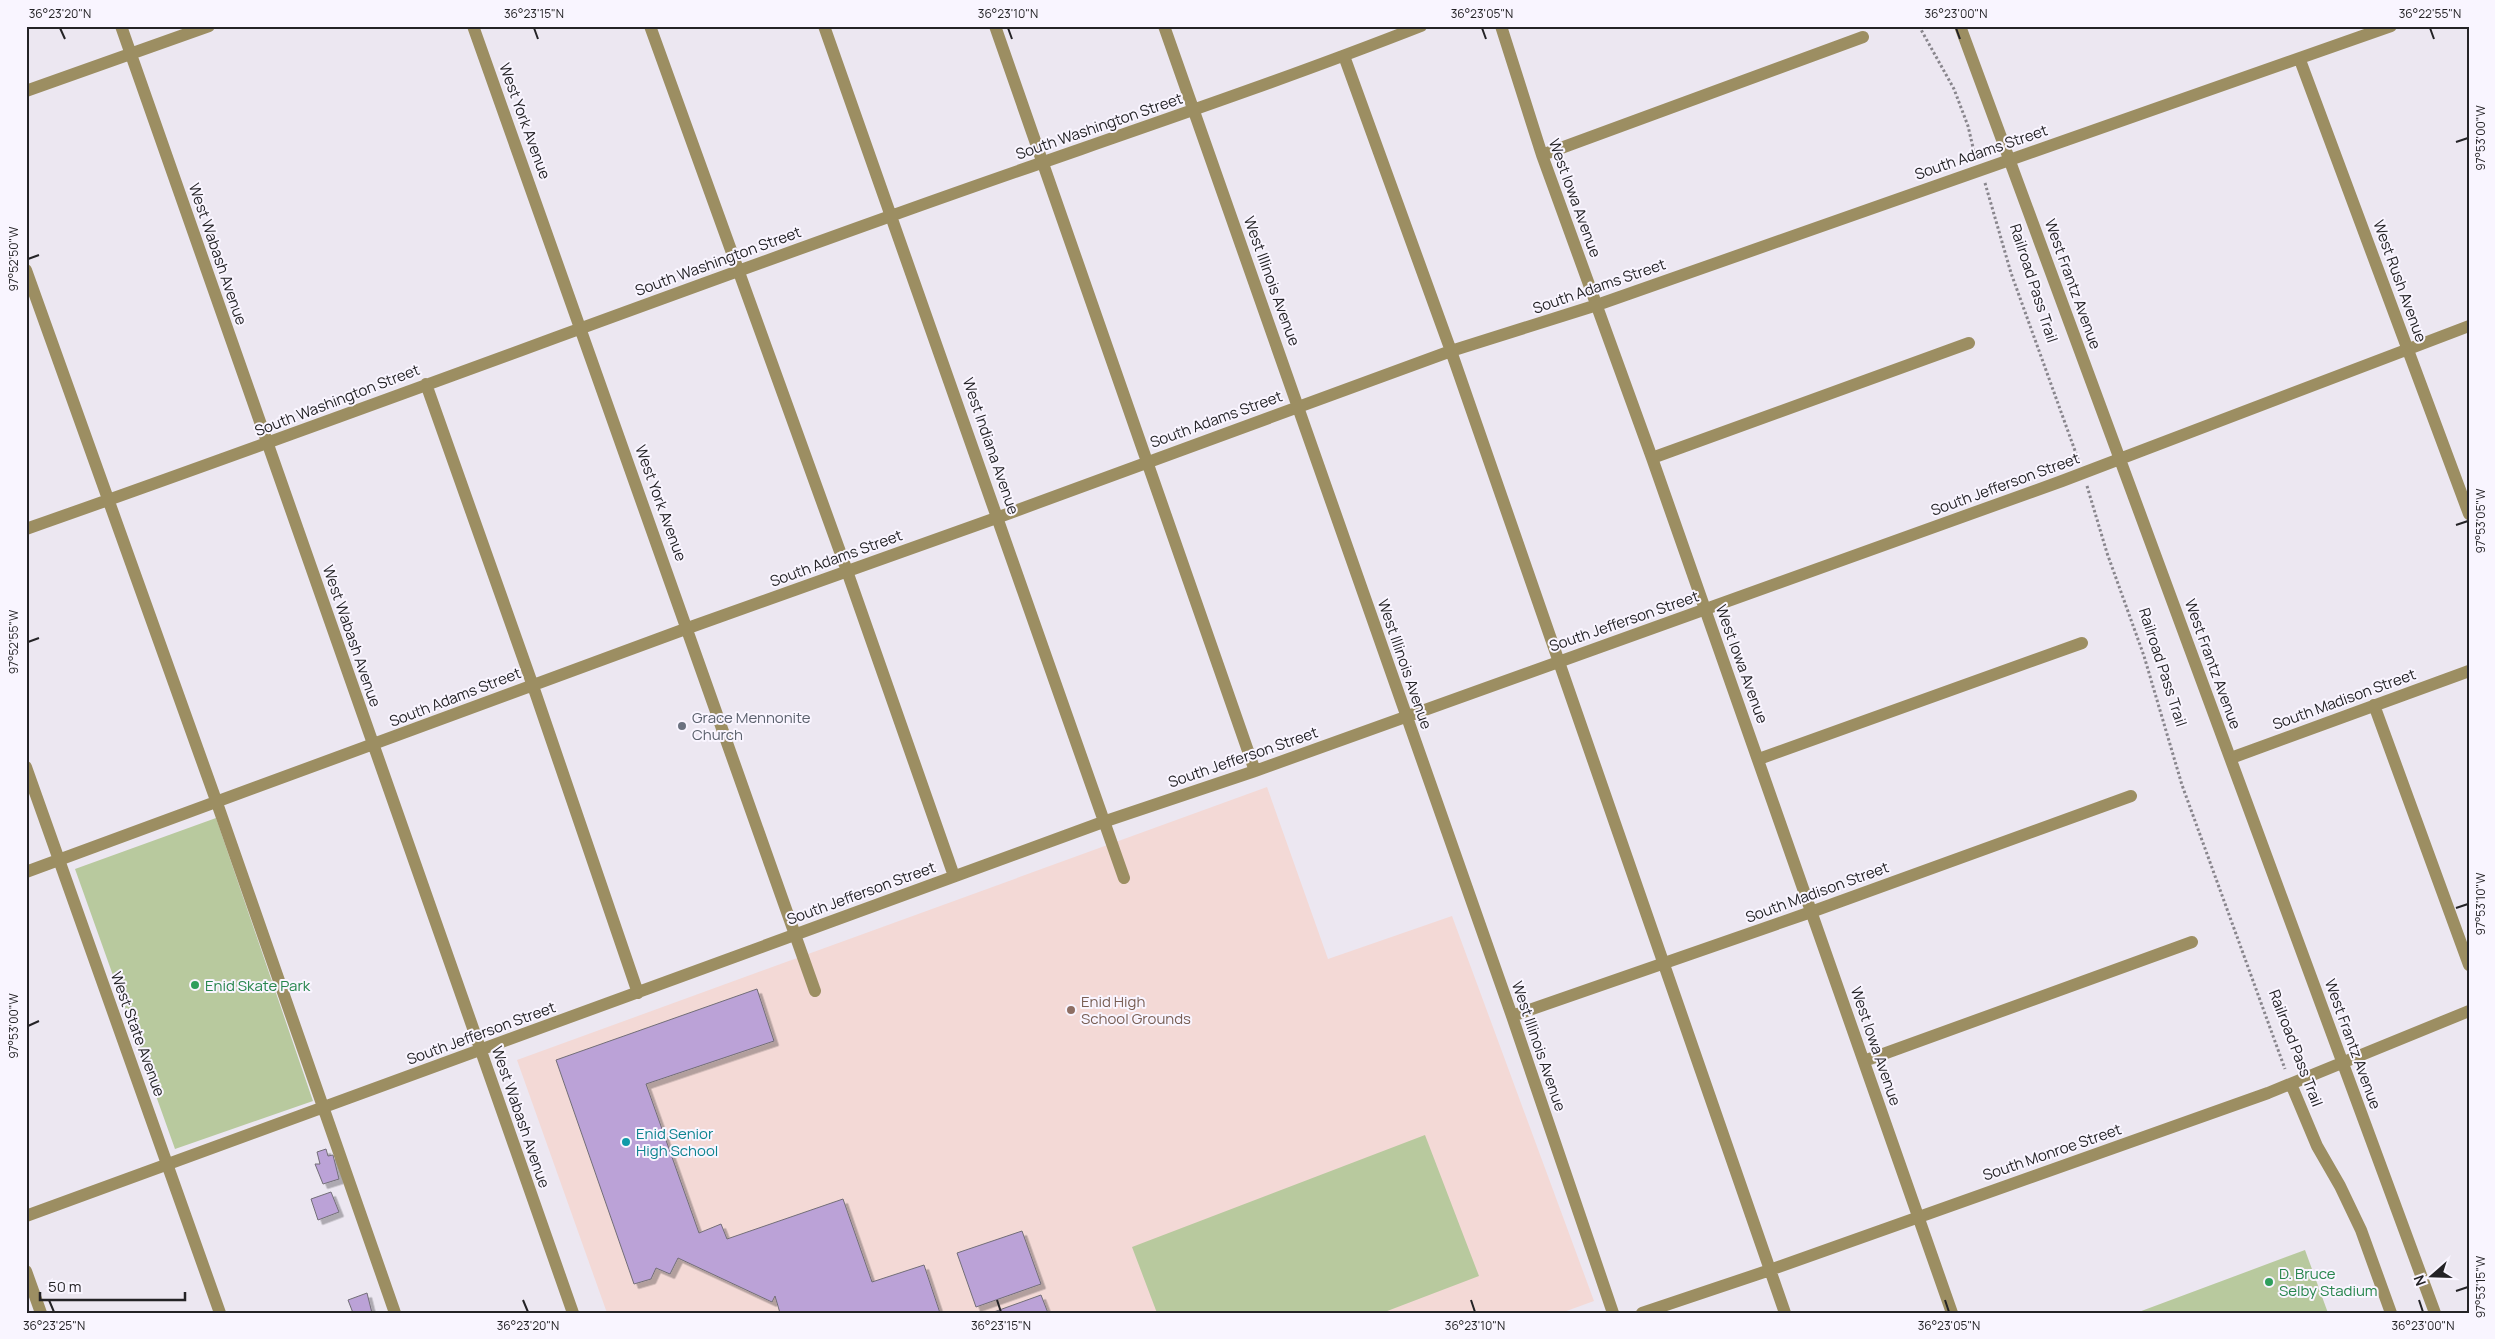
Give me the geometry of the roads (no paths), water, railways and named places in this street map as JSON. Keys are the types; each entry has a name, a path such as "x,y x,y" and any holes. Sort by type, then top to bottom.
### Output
{"street":[{"name":"West Wabash Avenue","path":"121,26 572,1313"},
{"path":"26,90 132,55 210,26"},
{"name":"West York Avenue","path":"473,26 688,628 815,991"},
{"path":"650,26 847,571 954,876"},
{"name":"West Indiana Avenue","path":"824,26 999,517 1124,878"},
{"path":"995,26 1255,771"},
{"name":"West Illinois Avenue","path":"1164,26 1300,406 1613,1313"},
{"name":"South Washington Street","path":"26,529 267,444 426,384 892,215 1344,56 1421,26"},
{"name":"West Iowa Avenue","path":"1501,26 1542,155 1759,760 1952,1313"},
{"name":"West Frantz Avenue","path":"1960,26 2434,1313"},
{"name":"South Adams Street","path":"26,872 59,862 688,628 999,517 1451,351 1597,305 1980,169 2300,60 2391,26"},
{"path":"1542,155 1862,37"},
{"path":"1344,56 1451,351 1557,662 1785,1313"},
{"name":"West Rush Avenue","path":"2300,60 2468,507"},
{"path":"26,270 110,500 396,1313"},
{"name":"South Jefferson Street","path":"26,1216 481,1051 954,876 1104,822 1255,771 1406,715 1705,610 2083,473 2469,326"},
{"path":"1652,458 1969,343"},
{"path":"426,384 533,686 638,993"},
{"path":"1759,760 2082,643"},
{"name":"South Madison Street","path":"2231,758 2469,671"},
{"path":"2374,705 2469,965"},
{"name":"West State Avenue","path":"26,767 220,1313"},
{"name":"South Madison Street","path":"1512,1016 1811,912 2131,796"},
{"path":"1864,1061 2192,942"},
{"name":"South Monroe Street","path":"1642,1313 1770,1270 2291,1084 2469,1011"},
{"name":"Railroad Pass Trail","path":"2291,1084 2317,1146 2340,1186 2361,1230 2391,1313"},
{"path":"26,1271 41,1313"}],"place":[{"name":"Grace Mennonite Church","path":"682,726"},
{"name":"Enid Skate Park","path":"195,985"},
{"name":"Enid High School Grounds","path":"1071,1010"},
{"name":"Enid Senior High School","path":"626,1142"},
{"name":"D. Bruce Selby Stadium","path":"2269,1282"}]}
